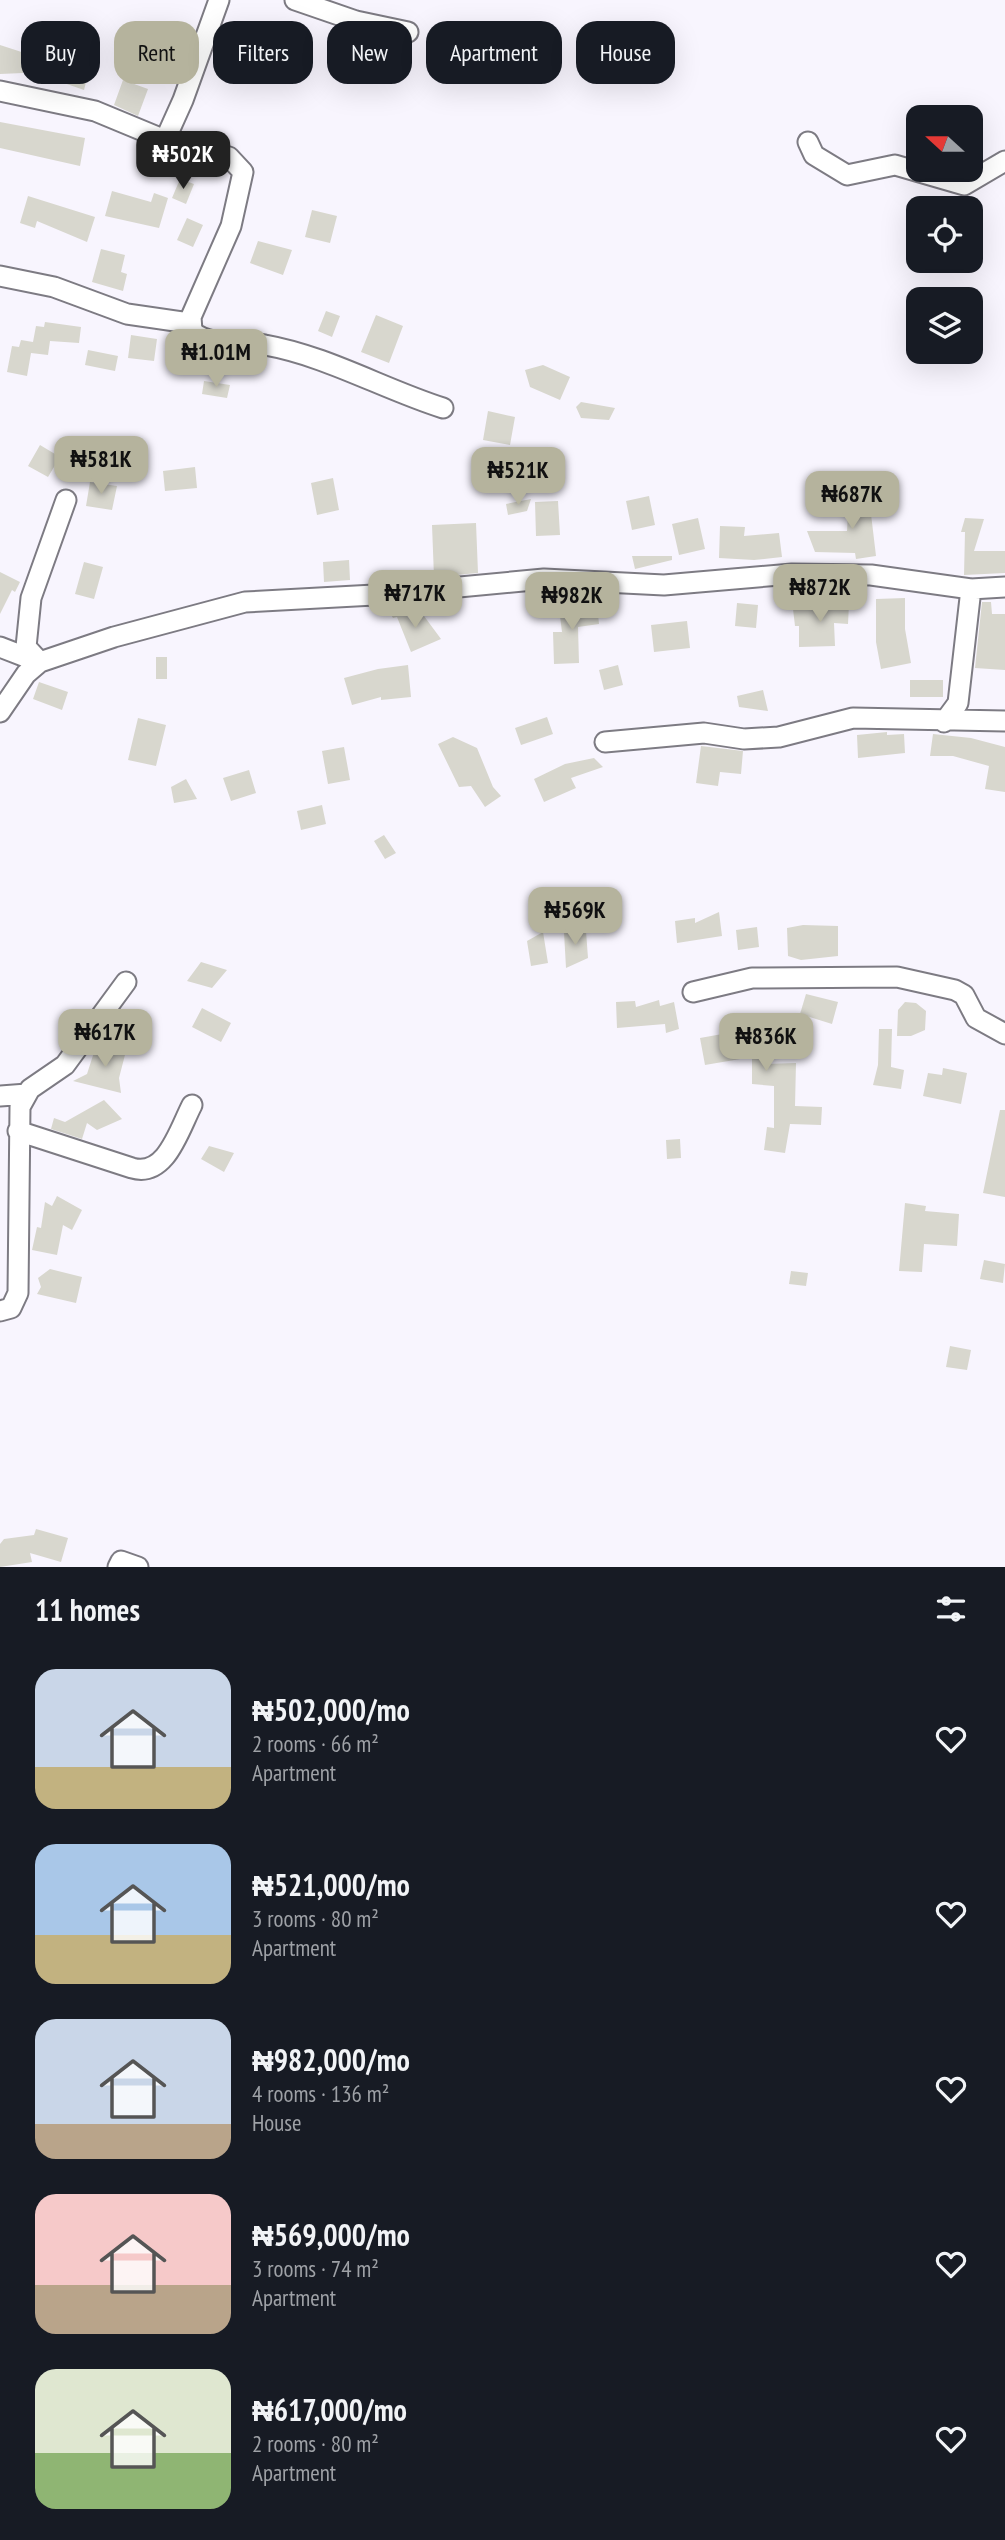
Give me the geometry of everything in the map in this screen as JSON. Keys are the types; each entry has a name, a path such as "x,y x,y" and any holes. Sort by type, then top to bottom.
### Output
{"street":[{"path":"165,140 188,88 219,0"},
{"path":"295,0 356,21"},
{"path":"0,92 95,111 165,140 229,157 243,173 231,226 189,323"},
{"path":"808,142 814,155 847,175 895,165 964,185 1005,161"},
{"path":"0,276 54,288 127,314 189,323 197,335 214,342 264,345 320,359 397,394 443,408"},
{"path":"40,662 26,647 31,598 66,500"},
{"path":"0,712 26,674 40,662 125,634 245,602 374,595 544,579 664,585 792,574 871,575 971,589 1005,587"},
{"path":"944,722 958,703 971,589"},
{"path":"0,647 40,662"},
{"path":"605,742 704,733 766,739 853,718 944,722 1005,721"},
{"path":"693,992 752,978 897,977 955,990 964,995 976,1018 1005,1034"},
{"path":"0,1311 11,1308 18,1293 18,1131 13,1098 65,1065 126,982"},
{"path":"18,1131 132,1168 147,1170 164,1159 192,1105"},
{"path":"118,1567 121,1561 138,1567"}],"building":[{"path":"0,45 21,52 21,73 0,74"},
{"path":"67,84 86,84 84,90"},
{"path":"122,84 134,84 148,89 138,116 114,105"},
{"path":"0,122 85,138 80,166 0,148"},
{"path":"180,179 194,184 186,204 172,198"},
{"path":"112,191 151,202 154,193 168,198 159,228 105,216"},
{"path":"28,196 95,217 87,242 37,221 35,228 20,223"},
{"path":"312,210 337,216 330,243 305,237"},
{"path":"187,218 203,225 193,247 177,240"},
{"path":"258,241 292,250 283,275 250,263"},
{"path":"101,249 125,255 121,272 127,274 123,291 92,282"},
{"path":"326,311 340,316 332,337 318,331"},
{"path":"376,315 403,326 389,363 361,352"},
{"path":"45,322 81,327 79,343 50,341 48,355 31,353 27,376 7,372 12,346 19,347 21,340 33,342 36,326 44,327"},
{"path":"131,335 157,339 154,361 128,358"},
{"path":"88,350 118,356 115,371 85,365"},
{"path":"543,365 570,377 560,400 530,387 525,370"},
{"path":"204,381 230,385 227,398 202,394"},
{"path":"581,402 615,408 609,420 581,418 576,407"},
{"path":"488,411 515,417 510,445 483,440"},
{"path":"40,445 60,457 48,477 28,466"},
{"path":"195,467 197,488 165,491 163,471"},
{"path":"333,478 339,510 317,515 311,483"},
{"path":"90,482 117,486 112,510 86,506"},
{"path":"649,496 655,525 632,530 626,501"},
{"path":"849,497 883,498 882,515 871,514 876,556 856,559 855,553 815,552 807,531 847,531"},
{"path":"531,499 527,511 508,515 506,504"},
{"path":"558,501 560,535 536,536 535,502"},
{"path":"698,518 705,549 679,555 672,524"},
{"path":"965,518 984,519 974,551 1005,551 1005,573 964,575 965,532 961,532"},
{"path":"476,523 478,573 434,577 432,525"},
{"path":"720,526 745,527 744,536 779,533 782,557 754,560 719,558"},
{"path":"632,556 672,556 672,560 635,569"},
{"path":"349,560 350,580 324,582 323,562"},
{"path":"84,562 103,567 94,599 75,594"},
{"path":"0,572 20,582 15,592 12,590 0,614"},
{"path":"905,598 905,629 911,663 881,669 876,642 876,599"},
{"path":"982,602 991,602 992,614 1005,614 1005,670 975,668"},
{"path":"737,603 758,605 756,628 735,626"},
{"path":"597,604 599,624 578,627 579,663 554,664 553,632 562,632 559,608"},
{"path":"849,604 848,624 834,623 835,646 799,647 799,626 795,626 793,609"},
{"path":"398,605 412,622 424,616 441,639 411,652 397,617 393,618 387,608"},
{"path":"687,621 690,648 654,652 651,625"},
{"path":"156,657 167,657 167,679 156,679"},
{"path":"408,665 411,697 381,700 381,697 352,705 344,678"},
{"path":"618,665 623,685 604,690 599,670"},
{"path":"910,680 943,680 943,697 910,697"},
{"path":"39,682 68,692 62,710 33,699"},
{"path":"763,690 768,711 739,707 737,696"},
{"path":"547,717 553,734 521,745 515,728"},
{"path":"138,718 166,725 156,766 128,760"},
{"path":"887,732 887,735 904,734 905,753 858,758 857,735"},
{"path":"933,734 971,738 1005,747 1005,792 985,789 989,766 953,756 930,756"},
{"path":"453,737 477,748 493,787 501,796 485,807 471,786 459,787 438,744"},
{"path":"701,746 743,751 741,774 720,772 718,786 696,783"},
{"path":"344,747 350,780 328,784 322,751"},
{"path":"594,758 603,767 571,778 576,788 544,802 534,779 565,764"},
{"path":"249,770 256,793 231,801 223,778"},
{"path":"186,779 197,799 174,803 171,787"},
{"path":"322,805 326,824 301,830 297,811"},
{"path":"384,835 396,853 385,859 374,841"},
{"path":"719,912 722,936 677,943 675,921 695,918 695,923"},
{"path":"803,925 838,926 838,956 801,960 788,956 787,928"},
{"path":"757,927 759,947 738,950 736,930"},
{"path":"586,931 588,958 566,968 564,932"},
{"path":"543,932 548,963 531,966 527,941"},
{"path":"201,962 227,970 212,988 187,981"},
{"path":"806,994 838,1002 832,1024 800,1014"},
{"path":"659,1000 660,1006 674,1002 679,1029 666,1033 665,1024 617,1028 616,1002 635,1001 636,1007"},
{"path":"905,1002 916,1003 926,1011 925,1030 911,1036 897,1036 898,1010"},
{"path":"202,1008 231,1023 221,1042 192,1027"},
{"path":"122,1009 148,1021 142,1039 115,1027"},
{"path":"771,1018 799,1023 795,1046 762,1040 764,1064 796,1063 795,1106 822,1107 821,1125 790,1124 785,1153 764,1150 767,1127 774,1128 774,1086 752,1084 752,1057 705,1065 700,1038 739,1031 738,1025 771,1021"},
{"path":"879,1029 892,1029 891,1067 904,1070 901,1089 873,1085 878,1065"},
{"path":"97,1043 126,1051 119,1078 121,1093 73,1081 87,1074"},
{"path":"943,1068 967,1073 961,1104 923,1096 928,1073 942,1075"},
{"path":"104,1100 122,1119 97,1130 87,1123 82,1139 51,1129 54,1118 65,1122"},
{"path":"1000,1110 1005,1110 1005,1197 983,1193"},
{"path":"680,1139 681,1158 667,1159 666,1140"},
{"path":"209,1146 234,1153 224,1172 201,1159"},
{"path":"57,1196 82,1210 72,1230 63,1225 57,1255 32,1250 37,1227 41,1228 45,1202 52,1206"},
{"path":"905,1203 926,1206 925,1211 959,1214 957,1246 924,1244 922,1272 899,1271"},
{"path":"984,1260 1005,1264 1003,1283 980,1279"},
{"path":"50,1269 82,1277 76,1303 37,1294 41,1287 38,1278"},
{"path":"791,1271 808,1273 806,1286 789,1284"},
{"path":"950,1346 971,1350 967,1370 946,1367"},
{"path":"36,1529 68,1538 61,1562 30,1553 32,1562 0,1567 0,1544 4,1539 34,1535"}]}
